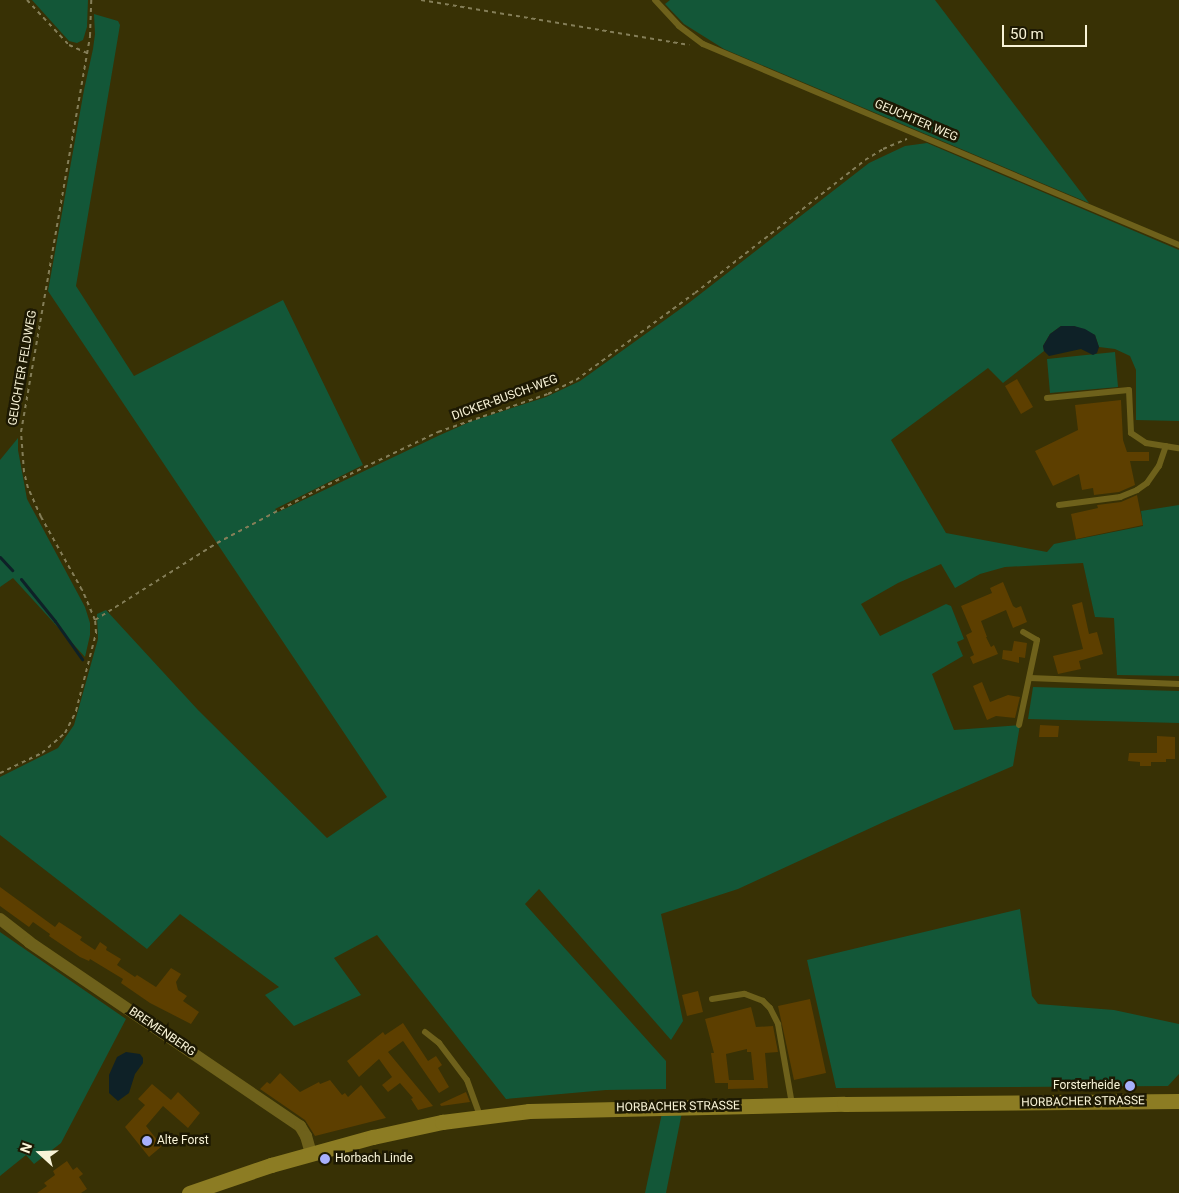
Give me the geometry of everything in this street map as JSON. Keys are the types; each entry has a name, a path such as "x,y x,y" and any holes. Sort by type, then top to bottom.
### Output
{"main road":[{"name":"HORBACHER STRASSE","path":"189,1193 311,1153 442,1122 480,1116 578,1109 1179,1101"}],"street":[{"name":"BREMENBERG","path":"0,919 29,942 300,1126 306,1136 311,1153"}],"lane":[{"name":"GEUCHTER WEG","path":"656,0 679,26 703,44 1179,245"},
{"path":"1047,398 1130,390 1131,434 1146,443 1179,448"},
{"path":"1059,505 1120,497 1137,490 1147,483 1159,466 1166,446"},
{"path":"1019,725 1037,640 1023,632"},
{"path":"1030,678 1179,684"},
{"path":"712,999 745,994 763,1001 770,1008 778,1024 792,1096 792,1105"},
{"path":"425,1032 439,1043 467,1080 480,1116"}],"path":[{"path":"27,0 69,45 87,53"},
{"name":"GEUCHTER FELDWEG","path":"0,773 42,753 65,733 80,696 96,633 95,620 82,590 41,517 28,488 24,472 21,432 87,53 91,28 91,0"},
{"path":"421,0 640,38 687,45 703,44"},
{"name":"DICKER-BUSCH-WEG","path":"95,620 217,543 277,510 438,432 548,394 576,380 694,293 865,160 883,149 919,134"}],"green space":[{"path":"32,0 88,0 87,27 83,40 77,43 69,41"},
{"path":"670,0 935,0 1089,203 724,49 684,24 665,4"},
{"path":"94,14 118,21 120,25 76,286 134,376 283,300 363,465 275,509 278,512 472,421 546,397 580,381 690,302 869,163 905,146 927,143 1179,250 1179,421 1136,420 1136,370 1130,356 1115,349 1099,347 1095,335 1074,326 1061,326 1050,334 1043,346 1044,351 1003,383 988,368 891,440 946,533 1047,552 1054,544 1143,526 1141,511 1179,505 1179,676 1117,675 1114,618 1095,617 1083,563 1005,567 980,574 955,588 941,564 898,583 861,604 880,636 946,604 951,606 964,639 957,642 963,656 932,674 954,730 1020,725 1013,766 888,820 738,889 661,914 683,1021 671,1040 539,889 525,904 666,1061 666,1089 606,1090 506,1099 377,935 334,958 361,995 294,1026 265,995 279,987 180,914 147,949 0,835 0,777 58,748 74,725 98,639 97,614 106,610 198,710 327,838 387,797 48,291 93,49 95,34"},
{"path":"1115,352 1118,387 1050,393 1047,359"},
{"path":"18,438 18,450 27,499 85,607 90,623 90,635 85,657 13,578 0,587 0,460"},
{"path":"1033,687 1179,691 1179,723 1028,719"},
{"path":"1020,909 1032,996 1038,1004 1114,1010 1179,1024 1179,1074 1168,1086 836,1088 807,960"},
{"path":"0,932 126,1019 61,1143 34,1164 26,1155 0,1176"},
{"path":"682,1112 666,1193 645,1193 662,1113"}],"water":[{"path":"1061,326 1074,326 1085,329 1095,335 1099,347 1097,353 1093,355 1081,349 1049,356 1044,351 1043,346 1050,334"},
{"path":"126,1052 140,1054 143,1058 143,1063 135,1074 129,1093 118,1101 109,1093 109,1075 117,1057"}],"building":[{"path":"1017,379 1033,407 1021,414 1005,386"},
{"path":"1121,400 1123,440 1127,452 1149,452 1149,461 1130,461 1135,485 1119,492 1094,495 1093,488 1082,490 1079,474 1053,486 1035,451 1078,430 1075,405"},
{"path":"1137,495 1143,525 1076,539 1071,514 1098,508 1097,505 1121,502"},
{"path":"1003,582 1013,606 1016,608 1021,606 1027,622 1013,628 1006,610 981,621 991,647 994,645 998,654 973,664 970,657 974,655 966,635 972,632 961,606 992,593 990,588"},
{"path":"1082,602 1089,634 1097,632 1103,654 1079,661 1081,669 1058,674 1053,656 1083,649 1072,605"},
{"path":"1014,641 1027,643 1025,658 1019,657 1019,663 1002,659 1003,650 1012,651"},
{"path":"982,682 990,702 1008,695 1020,697 1015,718 996,716 987,720 973,686"},
{"path":"1040,725 1059,726 1058,737 1039,737"},
{"path":"1157,736 1175,737 1175,759 1166,759 1166,762 1151,762 1151,766 1140,766 1140,762 1128,761 1129,753 1157,753"},
{"path":"0,887 55,927 59,922 82,937 80,940 95,950 100,942 107,947 106,950 121,959 117,965 135,977 137,975 156,987 171,968 181,974 176,982 178,990 187,996 183,1001 199,1012 191,1024 150,1003 121,983 123,979 90,959 89,961 80,957 49,936 50,934 33,922 29,927 0,906"},
{"path":"698,991 703,1012 687,1016 682,995"},
{"path":"810,999 826,1073 794,1080 778,1006"},
{"path":"751,1007 756,1027 773,1026 778,1052 765,1053 768,1088 728,1089 728,1083 715,1083 711,1053 714,1053 705,1019","holes":["747,1049 747,1052 751,1052 754,1080 729,1080 726,1054"]},
{"path":"403,1023 428,1061 436,1056 442,1065 438,1068 449,1087 439,1093 403,1041 388,1052 433,1106 418,1110 411,1099 413,1098 400,1083 388,1092 382,1085 392,1077 379,1059 359,1077 347,1061 383,1032 385,1035"},
{"path":"280,1073 300,1092 319,1082 320,1084 330,1080 342,1095 345,1093 348,1097 361,1085 386,1118 315,1136 305,1120 260,1089 267,1082 270,1084"},
{"path":"152,1084 171,1100 178,1092 200,1113 188,1128 163,1106 146,1126 162,1146 149,1157 125,1127 145,1105 138,1099"},
{"path":"466,1092 470,1102 441,1106 440,1104"},
{"path":"67,1161 73,1170 77,1167 83,1174 79,1177 87,1189 81,1193 37,1193 47,1186 44,1183 55,1175 53,1171"}],"waterway":[{"path":"0,557 12,570"},
{"path":"21,579 55,621 82,659"}],"place":[{"name":"Forsterheide","path":"1130,1086"},
{"name":"Alte Forst","path":"147,1141"},
{"name":"Horbach Linde","path":"325,1159"}]}
